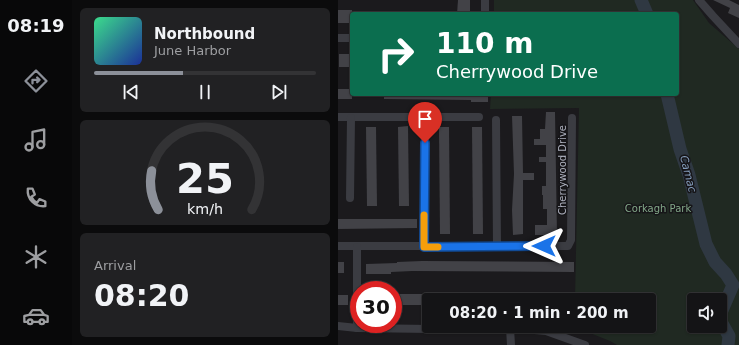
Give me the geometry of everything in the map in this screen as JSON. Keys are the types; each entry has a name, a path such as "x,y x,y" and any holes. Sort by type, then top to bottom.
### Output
{"street":[{"path":"485,0 485,12"},
{"path":"699,0 739,44"},
{"path":"338,38 350,38"},
{"path":"338,117 479,117"},
{"path":"424,247 425,117"},
{"path":"350,198 351,118"},
{"name":"Cherrywood Drive","path":"338,246 568,246 571,240 572,118"},
{"path":"496,120 497,246"},
{"path":"357,247 357,281"},
{"path":"338,326 350,327"},
{"path":"402,329 422,329"},
{"path":"510,333 511,345"},
{"path":"552,333 585,345"}],"green space":[{"name":"Corkagh Park","path":"494,0 693,0 709,23 739,49 739,345 617,345 590,333 656,333 656,293 575,293 579,108 490,109 491,96 679,96 679,12 494,12"}],"building":[{"path":"458,0 470,0 470,12 457,12"},
{"path":"713,0 729,0 739,5 739,18 728,13 730,8"},
{"path":"338,10 352,10 352,12 350,12 350,23 338,23"},
{"path":"339,54 350,54 350,67 339,67"},
{"path":"338,89 350,89 350,96 352,96 352,99 338,99"},
{"path":"384,96 488,96 488,102 471,102 471,100 384,99"},
{"path":"546,112 555,112 557,235 535,235 535,225 547,225 547,209 543,209 542,195 542,186 546,186 546,162 539,162 539,157 546,157 546,145 534,145 534,139 540,139 540,129 545,129"},
{"path":"512,116 522,116 523,173 534,173 534,180 523,180 523,234 513,235 512,210 514,174"},
{"path":"408,126 409,206 399,206 398,127"},
{"path":"366,127 376,127 377,206 367,206"},
{"path":"439,127 449,127 450,234 440,234"},
{"path":"472,127 482,127 483,234 473,234"},
{"path":"338,219 417,219 417,228 338,229"},
{"path":"422,261 574,262 574,272 412,271 391,272 391,274 366,274 366,264"},
{"path":"338,262 344,262 344,273 338,273"},
{"path":"402,294 422,294 422,305 402,305"},
{"path":"338,295 348,295 348,305 338,305"}],"waterway":[{"name":"Camac","path":"641,0 646,12"},
{"name":"Camac","path":"667,96 680,149 689,175 706,244 715,262 726,274 733,285 727,299"},
{"name":"Camac","path":"727,332 729,336 728,345"}],"slow traffic":[{"path":"424,215 424,247 438,247"}],"route":[{"path":"425,143 424,247 544,246"}]}
